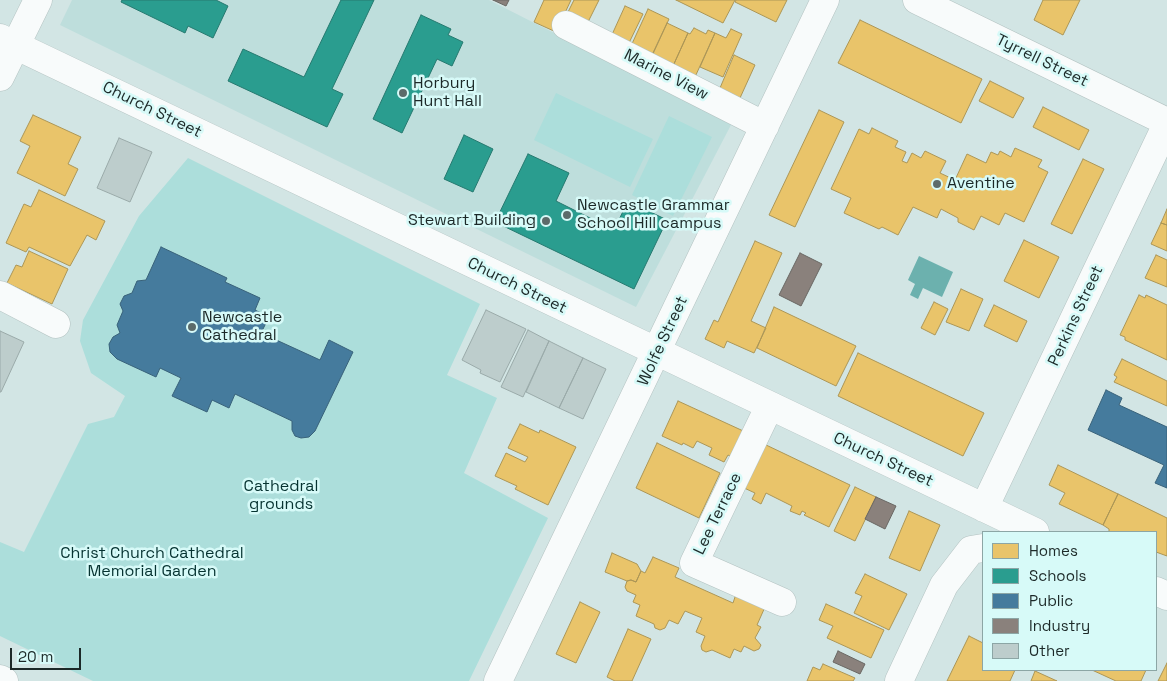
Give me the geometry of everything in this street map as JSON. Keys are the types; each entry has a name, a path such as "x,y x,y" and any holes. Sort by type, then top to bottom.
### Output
{"street":[{"path":"0,77 8,42 38,0"},
{"name":"Wolfe Street","path":"498,681 825,0"},
{"name":"Tyrrell Street","path":"917,0 1167,122"},
{"name":"Marine View","path":"566,24 765,126"},
{"name":"Church Street","path":"8,42 1033,531"},
{"name":"Perkins Street","path":"984,508 1167,122"},
{"path":"0,295 56,324"},
{"name":"Lee Terrace","path":"770,406 694,563 782,602"},
{"path":"899,681 944,585 971,550 982,548"},
{"path":"0,679 4,681"}],"shaded area":[{"name":"Newcastle Grammar School Hill campus","path":"72,0 489,0 732,123 636,307 60,25"},
{"path":"919,256 953,272 942,297 923,288 918,299 910,295 915,284 908,280"}],"green space":[{"path":"556,93 653,139 630,187 534,140"},
{"path":"669,116 712,137 673,216 632,195"},
{"name":"Cathedral grounds","path":"188,158 480,304 447,375 497,398 464,473 548,518 469,681 93,681 0,636 0,542 24,552 88,424 114,417 125,396 91,373 80,341 83,320 139,216"}],"building: Homes":[{"path":"544,0 571,0 556,32 534,22"},
{"path":"574,0 599,0 586,26 566,16"},
{"path":"676,0 735,0 723,23"},
{"path":"736,0 787,0 776,22 735,2"},
{"path":"1043,0 1080,0 1063,35 1034,20"},
{"path":"625,6 643,14 627,47 610,39"},
{"path":"648,9 669,19 652,56 631,46"},
{"path":"860,20 982,79 961,123 838,63"},
{"path":"667,23 688,33 673,66 651,57"},
{"path":"694,28 706,34 708,30 715,33 695,77 673,66 688,33 690,34"},
{"path":"731,29 742,34 723,77 700,67 715,33 726,38"},
{"path":"734,55 755,65 740,98 720,88"},
{"path":"990,81 1024,98 1013,118 979,101"},
{"path":"1043,107 1089,130 1079,150 1033,127"},
{"path":"819,110 844,122 795,227 769,215"},
{"path":"33,115 81,137 68,164 78,169 65,196 17,173 30,146 20,141"},
{"name":"Aventine","path":"872,128 898,141 895,147 906,152 902,161 907,163 912,153 921,158 925,151 946,161 940,173 955,180 967,154 986,163 991,152 998,155 1000,151 1011,157 1015,148 1042,160 1038,167 1048,172 1024,222 1005,213 999,225 981,216 974,230 958,222 958,218 941,209 937,218 913,207 898,235 882,227 879,229 844,213 851,198 831,189 859,129 869,134"},
{"path":"1083,159 1104,169 1072,234 1051,224"},
{"path":"39,190 105,221 96,240 87,235 70,266 29,247 26,252 6,243 24,204 31,207"},
{"path":"1167,209 1167,225 1161,223"},
{"path":"1161,223 1167,225 1167,251 1151,244"},
{"path":"1024,240 1059,257 1039,298 1004,281"},
{"path":"755,241 782,253 751,321 766,328 754,353 727,341 724,348 705,339 714,320 718,322"},
{"path":"29,251 68,269 52,304 7,283 16,265 22,267"},
{"path":"1156,255 1167,260 1167,287 1145,278"},
{"path":"961,289 983,299 969,331 946,322"},
{"path":"1139,295 1145,298 1146,295 1167,305 1167,360 1125,340 1125,337 1120,335"},
{"path":"934,302 948,309 935,335 921,328"},
{"path":"994,305 1027,321 1017,342 984,326"},
{"path":"774,307 856,346 836,386 757,348"},
{"path":"858,353 984,413 963,456 838,396"},
{"path":"1122,359 1167,381 1167,406 1114,382 1117,377 1114,375"},
{"path":"678,401 752,435 741,461 728,455 724,462 709,455 712,448 697,441 693,448 662,436"},
{"path":"520,424 539,433 540,430 576,447 548,505 515,489 517,486 495,476 506,453 525,462 528,457 508,448"},
{"path":"657,443 720,473 699,518 636,488"},
{"path":"764,444 850,485 829,527 804,515 806,513 802,511 800,515 790,511 792,506 766,493 761,504 752,499 755,493 742,487"},
{"path":"1058,465 1118,494 1103,525 1059,504 1065,493 1049,485"},
{"path":"855,487 876,497 855,541 834,531"},
{"path":"1118,494 1167,518 1167,556 1157,552 1157,531 1109,531 1103,525"},
{"path":"909,511 940,525 920,571 889,558"},
{"path":"612,553 637,564 641,571 636,582 627,581 605,572"},
{"path":"653,557 679,568 675,577 733,603 736,594 765,607 757,625 761,627 755,638 761,645 759,649 754,651 744,646 741,652 734,649 730,658 712,650 706,652 702,650 701,646 705,636 696,632 702,618 685,611 678,624 669,620 665,628 660,630 655,628 654,624 636,616 640,605 633,602 636,595 627,591 625,587 627,581 636,582 641,571 645,573"},
{"path":"865,574 907,594 889,630 854,613 862,596 855,593"},
{"path":"580,602 600,612 576,663 556,654"},
{"path":"826,604 884,630 871,658 827,638 833,626 819,620"},
{"path":"628,629 651,639 632,681 615,681 607,677"},
{"path":"969,636 982,642 982,671 1015,671 1010,681 947,681"},
{"path":"1167,663 1167,681 1158,681"},
{"path":"823,664 855,678 853,681 807,681 813,667 820,670"},
{"path":"1035,671 1057,681 1031,681"},
{"path":"1094,671 1146,671 1141,681 1116,681"}],"building: Schools":[{"path":"122,0 216,0 228,6 213,38 188,26 185,33 121,2"},
{"path":"341,0 374,0 332,89 343,94 327,127 228,81 243,49 304,77"},
{"name":"Horbury Hunt Hall","path":"421,15 451,29 448,35 463,42 452,66 437,59 402,133 373,119"},
{"path":"464,135 493,149 473,192 444,179"},
{"name":"Stewart Building","path":"528,154 569,173 556,201 614,230 628,201 667,220 634,289 495,222"}],"building: Public":[{"name":"Newcastle Cathedral","path":"161,247 227,278 225,282 260,298 255,310 269,317 261,333 320,360 329,340 353,352 315,431 309,437 301,438 295,436 292,430 292,421 235,394 229,408 212,400 207,412 172,396 181,378 160,368 156,377 117,359 110,352 109,344 113,337 120,333 117,325 123,311 120,304 124,296 132,293 137,281 146,280"},
{"path":"1106,390 1122,398 1119,405 1167,427 1167,488 1155,483 1164,465 1088,430"}],"building: Industry":[{"path":"493,0 509,0 506,6"},
{"path":"800,253 822,264 801,306 779,295"},
{"path":"876,497 896,506 885,529 865,519"},
{"path":"838,651 865,664 860,674 833,662"}],"building: Other":[{"path":"119,138 152,152 130,202 97,188"},
{"path":"486,310 526,329 500,382 480,373 481,370 462,360"},
{"path":"528,330 549,341 523,397 501,387"},
{"path":"0,331 24,342 1,392 0,392"},
{"path":"549,341 583,358 559,408 526,392"},
{"path":"583,358 606,369 583,419 559,408"}],"place":[{"name":"Horbury Hunt Hall","path":"403,93"},
{"name":"Aventine","path":"937,184"},
{"name":"Newcastle Grammar School Hill campus","path":"567,215"},
{"name":"Stewart Building","path":"546,221"},
{"name":"Newcastle Cathedral","path":"192,327"}],"park label":[{"name":"Christ Church Cathedral Memorial Garden","path":"152,563"}]}
